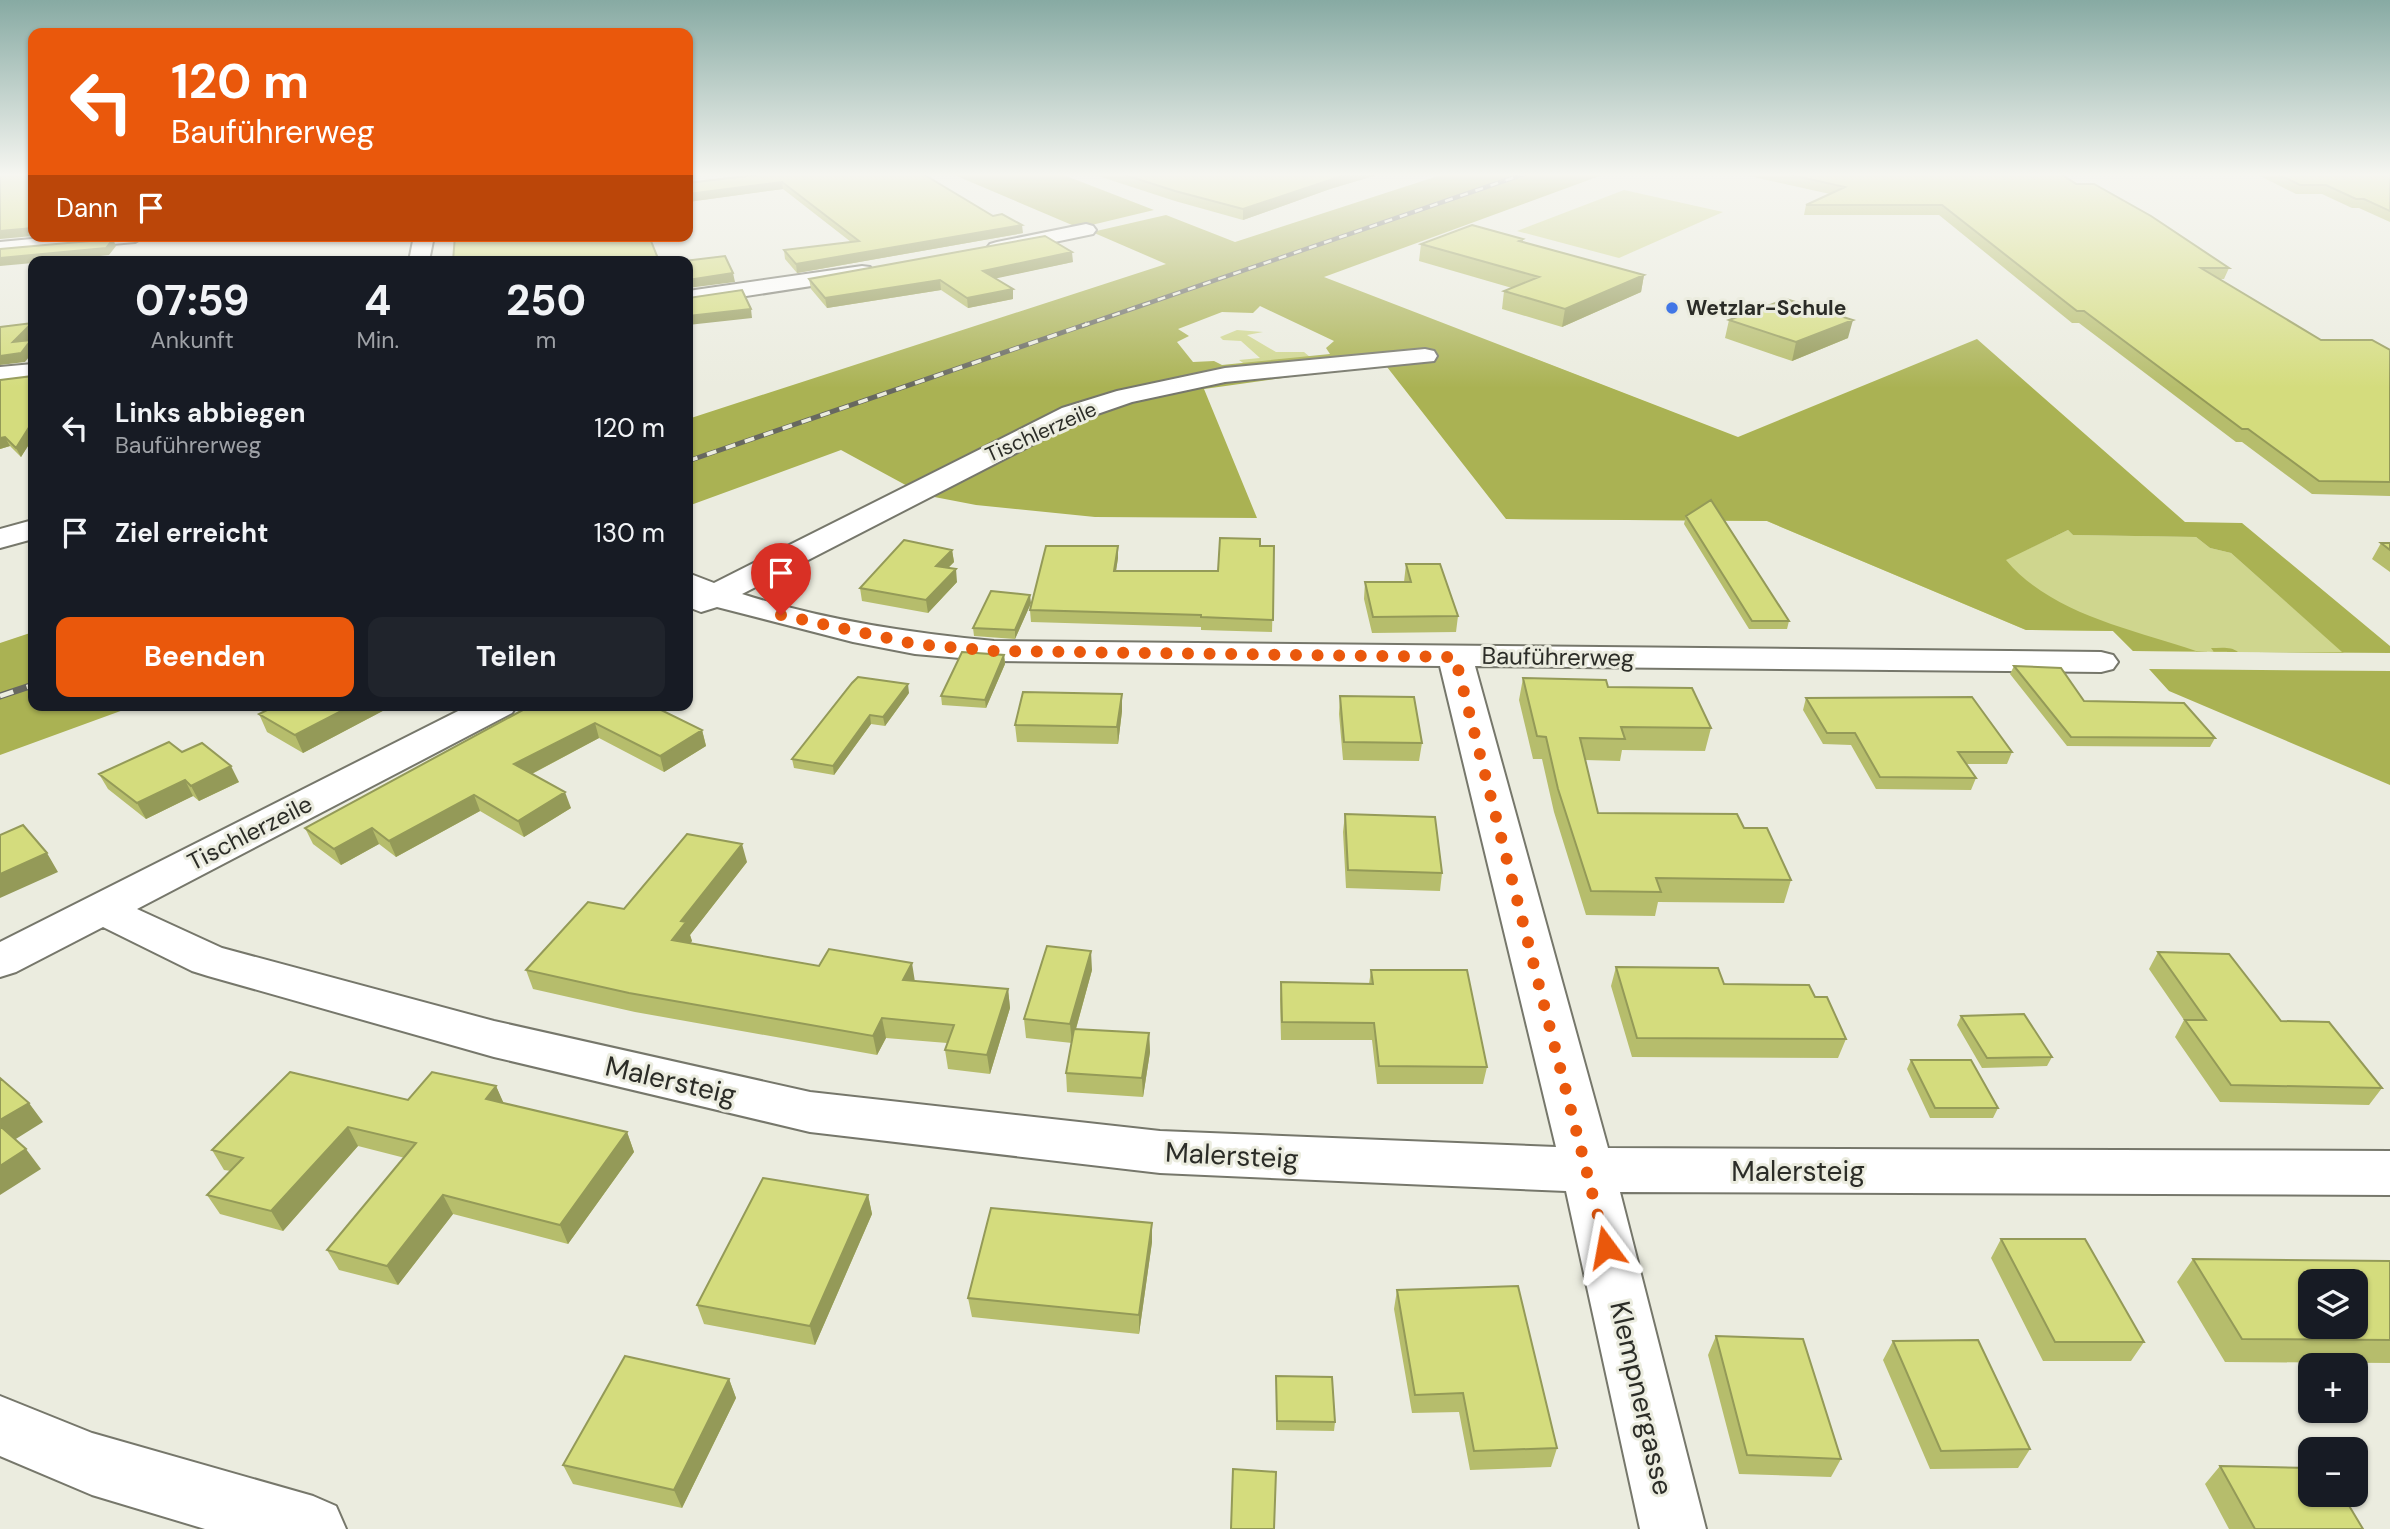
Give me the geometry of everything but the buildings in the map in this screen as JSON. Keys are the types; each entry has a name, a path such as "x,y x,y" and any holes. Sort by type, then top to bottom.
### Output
{"street":[{"path":"0,248 30,245"},
{"path":"981,251 1009,245"},
{"path":"693,297 880,269"},
{"name":"Tischlerzeile","path":"696,596 1025,435 1082,410 1126,396 1225,375 1425,356"},
{"path":"0,374 28,371"},
{"path":"0,539 28,531"},
{"name":"Bauführerweg","path":"696,596 890,639 994,651 2101,662"},
{"name":"Klempnergasse","path":"1455,657 1588,1170 1673,1529"},
{"name":"Tischlerzeile","path":"0,961 487,711"},
{"name":"Malersteig","path":"109,906 122,920 208,960 494,1039 810,1112 1160,1152 1588,1170 2390,1173"},
{"path":"0,1426 92,1464 313,1529"}],"green space":[{"path":"1123,245 1410,245 1324,277 1738,437 1977,339 2185,522 2242,523 2390,646 2390,653 2261,652 2342,652 2231,553 2210,548 2196,537 2073,535 2068,530 2006,560 2024,579 2069,607 2119,627 2206,652 2133,651 2113,631 2026,630 1767,521 1506,519 1387,367 1204,389 1257,518 1095,517 976,505 924,495 841,450 693,504 693,417 1166,264","holes":["1260,306 1334,341 1326,348 1330,354 1222,365 1214,361 1193,362 1177,342 1189,336 1178,329 1222,312 1253,313"]},
{"path":"1571,245 1648,245 1619,258"},
{"path":"1237,330 1263,332 1247,335 1276,352 1304,352 1310,357 1246,365 1239,360 1260,358 1241,341 1223,340 1220,337"},
{"path":"1528,356 2026,550 2068,530 2073,535 2196,537 2210,548 2231,553 2344,653 2133,651 2113,631 2026,630 1767,521 1506,519"},
{"path":"28,634 28,711 121,711 0,755 0,643"},
{"path":"2211,648 2229,648 2238,652 2214,652"},
{"path":"2149,669 2390,671 2390,785 2169,691"}],"railway":[{"path":"1082,326 1317,245"},
{"path":"693,459 1087,324"},
{"path":"0,696 28,687"}],"place":[{"name":"Wetzlar-Schule","path":"1672,308"}],"route":[{"path":"781,615 915,644 994,651 1455,657 1606,1247"}]}
